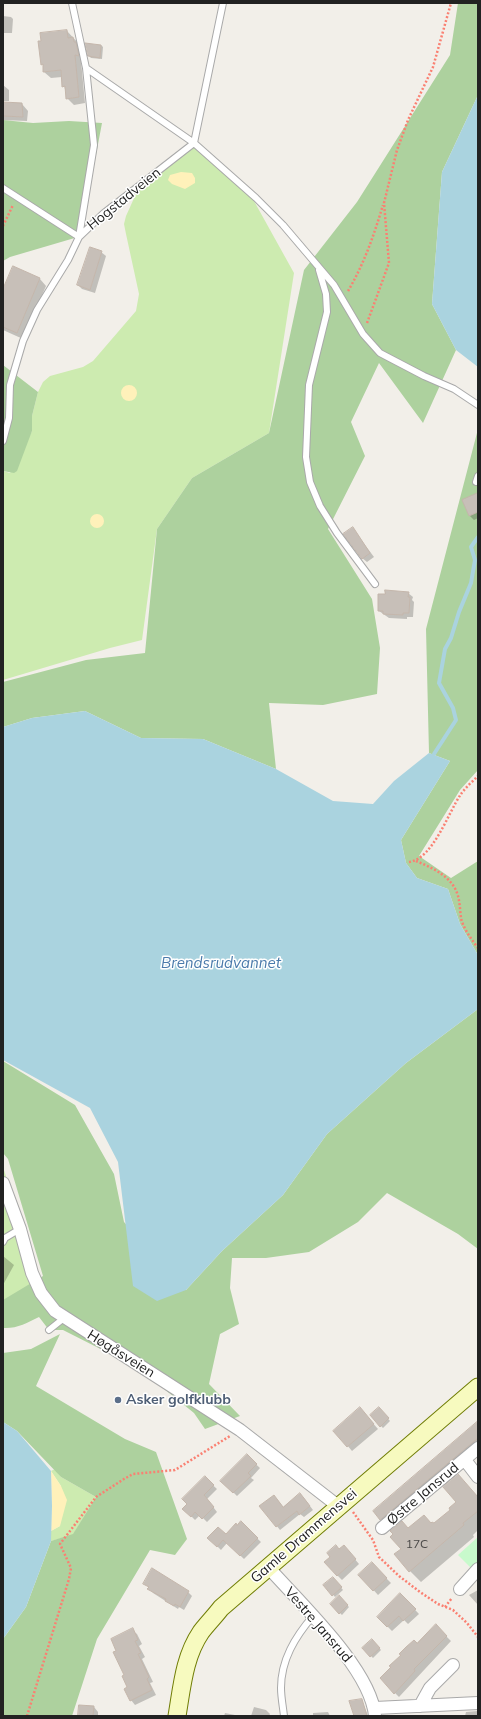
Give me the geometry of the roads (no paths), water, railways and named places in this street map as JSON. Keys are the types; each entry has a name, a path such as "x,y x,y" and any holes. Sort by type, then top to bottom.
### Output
{"main road":[{"name":"Gamle Drammensvei","path":"177,1716 183,1674 190,1654 201,1632 221,1608 478,1387"}],"street":[{"name":"Høgåsveien","path":"3,1183 20,1229 32,1273 41,1293 55,1311 240,1430 338,1506"},
{"name":"Østre Jansrud","path":"382,1528 478,1448"},
{"name":"Østre Jansrud","path":"465,1460 478,1477"},
{"name":"Vestre Jansrud","path":"268,1567 329,1633 357,1671 375,1712 420,1706 452,1711 478,1703"},
{"path":"460,1589 478,1569"},
{"path":"420,1706 430,1688 454,1665"}],"lane":[{"path":"3,188 79,237 94,145 86,68 72,3"},
{"path":"194,142 223,3"},
{"path":"86,68 194,142 283,225 334,285 363,334 380,353 424,376 454,389 478,405"},
{"name":"Hogstadveien","path":"3,441 9,418 13,374 23,340 37,310 68,260 79,237 104,213 194,142"},
{"path":"318,266 326,294 327,312 309,385 306,457 310,482 320,506 337,533 375,584"},
{"path":"3,1242 5,1238 20,1229"},
{"path":"50,1330 64,1318"},
{"path":"284,1716 281,1690 285,1661 296,1638 313,1616"}],"water":[{"path":"478,95 478,367 456,350 432,304 442,172"},
{"name":"Brendsrudvannet","path":"85,711 141,738 203,739 276,769 333,801 373,804 394,781 429,753 450,761 401,840 406,863 417,878 448,889 460,924 478,955 478,1009 406,1063 327,1134 283,1195 222,1251 186,1290 157,1301 133,1286 118,1162 90,1108 3,1060 3,727 32,718"},
{"path":"3,1422 17,1431 51,1471 52,1506 51,1541 26,1607 3,1639"}],"waterway":[{"path":"434,754 456,720 453,708 439,683 445,649 451,638 459,612 471,583 475,560 471,547 478,537"}],"place":[{"name":"Asker golfklubb","path":"118,1400"}]}
